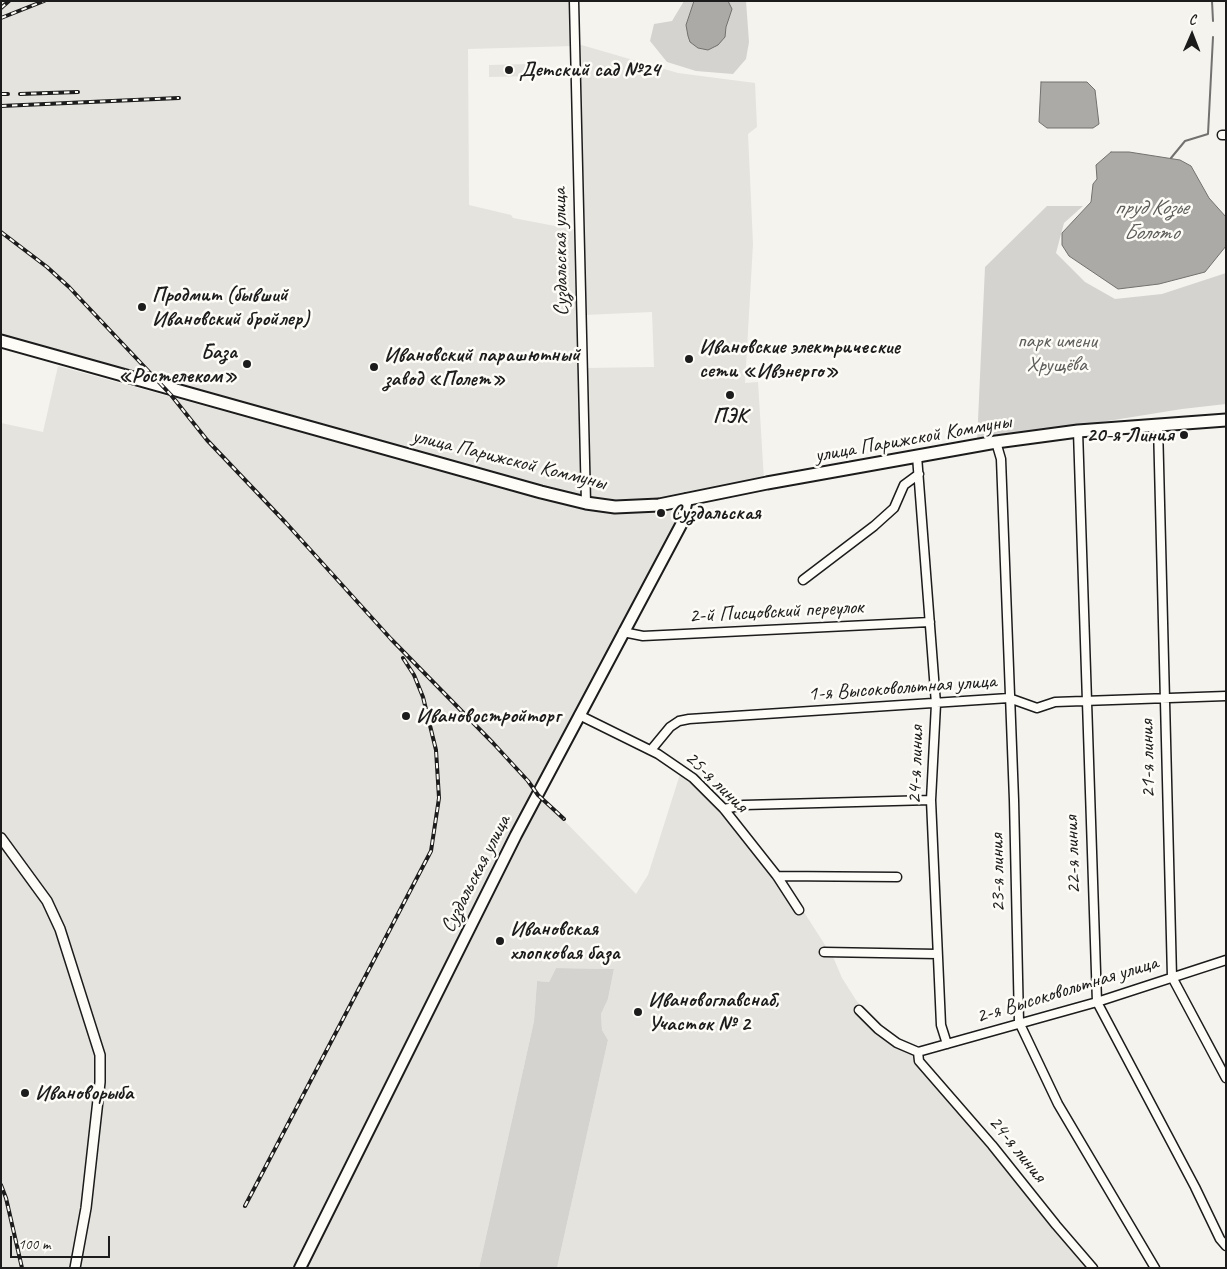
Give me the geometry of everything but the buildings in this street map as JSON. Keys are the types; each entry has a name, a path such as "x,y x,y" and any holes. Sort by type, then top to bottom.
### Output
{"main road":[{"name":"улица Парижской Коммуны","path":"1,341 586,503 639,507 996,442 1078,431 1226,420"},
{"name":"Суздальская улица","path":"300,1268 466,933 579,715 682,523 687,499"}],"street":[{"name":"Суздальская улица","path":"574,1 586,503"},
{"name":"21-я линия","path":"1158,425 1172,977 1226,1078"},
{"name":"22-я линия","path":"1078,431 1097,1002 1101,1014 1195,1187 1220,1239 1226,1246"},
{"name":"23-я линия","path":"996,442 1001,459 1019,1022 1058,1104 1155,1268"},
{"name":"24-я линия","path":"917,456 936,704 931,800 941,1025 947,1044"},
{"path":"802,580 874,526 894,508 904,485 919,474"},
{"name":"2-й Писцовский переулок","path":"623,632 643,636 930,622"},
{"name":"1-я Высоковольтная улица","path":"650,750 670,727 679,720 689,719 1009,698 1038,708 1055,702 1226,696"},
{"name":"25-я линия","path":"579,715 650,750 675,764 693,778 724,809 776,876 799,910"},
{"path":"724,809 744,805 931,800"},
{"path":"1,838 47,901 60,928 100,1055 100,1082 86,1208 75,1268"},
{"path":"776,876 897,877"},
{"path":"824,952 937,954"},
{"name":"2-я Высоковольтная улица","path":"918,1052 1019,1022 1097,1002 1226,960"},
{"path":"860,1010 878,1029 918,1052"},
{"name":"24-я линия","path":"918,1052 919,1061 992,1145 1093,1268"}],"shaded area":[{"path":"5,1 571,1 573,46 468,49 469,205 511,215 513,218 576,230 582,498 1,337 1,5"},
{"path":"578,44 678,73 755,83 757,127 748,134 753,244 745,383 758,382 764,480 643,502 621,503 589,500 586,368 654,367 652,312 584,315"},
{"name":"Детский сад №24","path":"529,64 530,76 489,77 489,65"},
{"path":"58,366 577,508 604,511 680,507 684,510 296,1268 1,1268 1,423 43,432"},
{"path":"682,768 696,776 736,816 786,884 834,959 842,978 856,1000 879,1028 921,1056 932,1078 964,1109 1016,1168 1074,1245 1099,1268 557,1268 608,1040 602,1030 601,1014 608,999 614,969 556,968 549,982 537,981 534,1021 479,1268 301,1268 542,798 636,894 648,875"}],"green space":[{"path":"684,1 746,1 749,42 746,59 733,74 696,71 667,62 650,41 654,24 672,21"},
{"name":"парк имени Хрущёва","path":"1047,206 1083,206 1064,223 1056,253 1085,282 1115,299 1162,294 1226,273 1226,404 1182,409 977,442 985,267"},
{"path":"556,968 614,969 608,999 601,1014 602,1030 608,1040 557,1268 479,1268 534,1021 537,981 549,982"}],"water":[{"path":"694,1 728,1 732,9 725,37 718,45 708,50 698,48 690,42 688,36 686,25"},
{"path":"1041,82 1087,82 1095,90 1099,124 1093,128 1047,128 1039,122"},
{"name":"пруд Козье Болото","path":"1111,152 1129,152 1180,160 1191,166 1209,198 1226,217 1226,246 1205,272 1159,284 1118,289 1069,256 1062,245 1062,233 1091,202 1093,184 1097,179 1096,165"}],"waterway":[{"path":"1212,1 1213,21"},
{"path":"1171,158 1185,141 1208,134 1213,37"}],"railway":[{"path":"1,8 9,1"},
{"path":"1,18 44,1"},
{"path":"20,94 78,92"},
{"path":"1,94 8,94"},
{"path":"1,106 179,98"},
{"path":"1,232 47,267 69,287 171,395 207,440 286,523 391,639 493,743 528,781 538,795 564,819"},
{"path":"245,1206 431,851 439,798 436,750 423,697 414,675 403,658"},
{"path":"1,1185 6,1198 22,1268"}],"place":[{"name":"Детский сад №24","path":"509,70"},
{"name":"Продмит (бывший Ивановский бройлер)","path":"142,307"},
{"name":"Ивановские электрические сети «Ивэнерго»","path":"689,359"},
{"name":"База «Ростелеком»","path":"247,364"},
{"name":"Ивановский парашютный завод «Полет»","path":"374,367"},
{"name":"ПЭК","path":"730,395"},
{"name":"20-я Линия","path":"1184,435"},
{"name":"Суздальская","path":"661,513"},
{"name":"Ивановостройторг","path":"406,716"},
{"name":"Ивановская хлопковая база","path":"500,941"},
{"name":"Ивановоглавснаб, Участок № 2","path":"638,1012"},
{"name":"Ивановорыба","path":"25,1093"}]}
